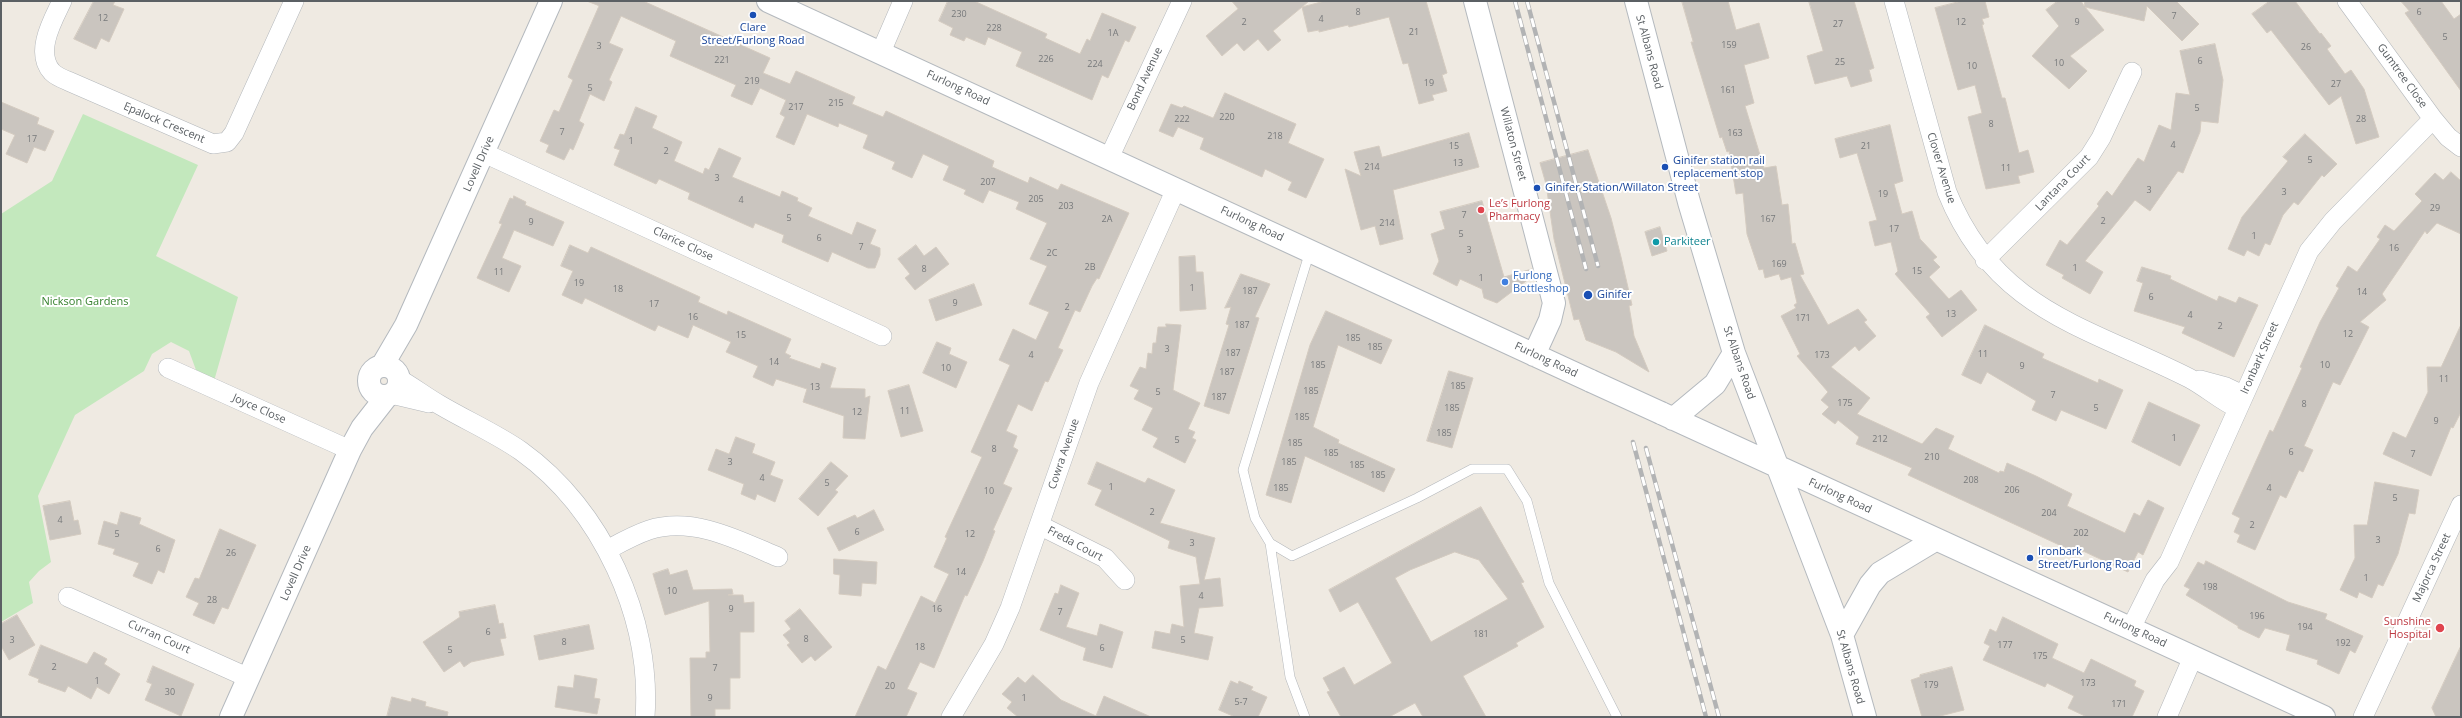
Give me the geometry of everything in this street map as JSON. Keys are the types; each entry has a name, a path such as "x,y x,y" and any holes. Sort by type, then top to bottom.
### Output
{"main road":[{"name":"Lovell Drive","path":"231,717 350,450 388,383 406,325 551,1"},
{"name":"Furlong Road","path":"768,1 1780,469 2132,628 2324,717"},
{"name":"Willaton Street","path":"1475,1 1554,303 1550,320 1534,355"},
{"name":"St Albans Road","path":"1636,1 1689,202 1734,353 1780,469 1842,635 1864,717"},
{"path":"1667,416 1715,384 1734,353"},
{"path":"1842,635 1870,585 1880,573 1935,540"}],"street":[{"name":"Epalock Crescent","path":"62,1 49,31 45,47 45,60 52,72 75,85 214,144 227,142 234,133 294,1"},
{"path":"881,52 903,1"},
{"name":"Bond Avenue","path":"1109,158 1182,1"},
{"name":"Clover Avenue","path":"1894,1 1947,192 1956,214 1985,260 2029,300 2063,321 2190,379 2226,387 2240,402"},
{"name":"Gumtree Close","path":"2347,1 2433,119 2448,137 2461,147"},
{"name":"Lantana Court","path":"1985,260 2089,157 2101,138 2132,72"},
{"name":"Ironbark Street","path":"2132,628 2154,580 2169,562 2309,251 2333,222 2433,119"},
{"name":"Clarice Close","path":"484,153 882,336"},
{"name":"Cowra Avenue","path":"951,717 994,644 1041,526 1089,383 1176,189"},
{"name":"Joyce Close","path":"168,368 350,450"},
{"path":"388,383 440,406 488,430 522,452 539,466 573,500 607,550 636,622 644,662 645,717"},
{"name":"Majorca Street","path":"2363,717 2461,506"},
{"path":"607,550 649,530 674,526 699,528 725,535 778,557"},
{"name":"Freda Court","path":"1041,526 1105,558 1125,580"},
{"name":"Curran Court","path":"68,597 249,678"},
{"path":"2167,717 2193,657"}],"lane":[{"path":"1305,717 1290,677 1270,543 1255,518 1243,470 1310,251"},
{"path":"1270,543 1292,556 1417,498 1472,469 1507,469 1527,501 1549,583 1617,717"}],"green space":[{"name":"Nickson Gardens","path":"83,114 198,165 156,256 238,297 214,381 196,370 189,351 171,342 152,354 144,371 75,415 38,496 51,562 39,571 29,582 33,603 1,622 1,214 52,181"}],"building":[{"path":"94,1 115,1 113,5 124,9 109,42 101,38 96,49 74,39"},
{"path":"587,1 643,1 770,58 763,73 790,84 796,71 855,97 852,104 883,117 886,111 994,161 992,167 1028,183 1030,177 1058,190 1061,184 1129,213 1099,279 1097,278 1092,286 1080,312 1075,310 1058,348 1063,350 1048,382 1045,381 1032,411 1018,404 1006,431 1017,436 1013,447 1018,450 1003,484 1012,488 993,530 995,531 983,561 967,596 965,595 934,668 920,662 907,689 917,693 906,717 855,717 878,666 886,670 921,596 935,603 949,574 934,567 947,538 945,537 982,457 971,452 1010,365 999,360 1013,329 1036,340 1049,312 1029,304 1047,266 1030,259 1047,223 1016,209 1019,202 989,190 983,203 964,194 966,190 943,180 949,166 923,154 912,178 892,169 895,162 863,148 868,135 839,123 838,127 807,114 794,145 776,137 785,117 780,114 786,100 760,88 752,105 731,96 736,85 670,56 676,41 621,16 609,43 623,49 609,80 612,82 604,101 590,94 579,121 584,124 573,150 570,148 564,160 546,152 549,145 540,141 554,110 559,112 573,80 568,77 599,6"},
{"path":"948,1 974,1 1047,34 1045,38 1080,54 1087,39 1090,41 1102,13 1136,27 1129,42 1125,40 1108,78 1102,75 1092,100 1016,66 1022,52 988,37 985,45 966,37 964,41 950,35 953,28 939,21"},
{"path":"1232,1 1309,1 1273,31 1281,40 1268,51 1258,39 1244,51 1237,43 1222,56 1206,36 1238,9"},
{"path":"1325,1 1426,1 1447,73 1442,75 1447,91 1432,95 1434,100 1419,104 1408,63 1403,64 1389,17 1349,27 1348,25 1319,32 1319,30 1308,32 1302,7"},
{"path":"1682,1 1728,1 1736,30 1759,23 1769,58 1744,65 1754,103 1745,106 1764,168 1776,166 1782,205 1788,204 1792,244 1795,243 1804,274 1800,275 1828,325 1858,309 1867,320 1864,322 1876,336 1859,351 1855,346 1831,367 1870,398 1857,414 1922,444 1936,428 1954,436 1948,449 1999,473 2000,471 2004,472 2007,463 2036,476 2072,494 2067,506 2125,533 2134,513 2140,516 2148,500 2164,508 2143,555 2138,552 2128,572 2083,551 2081,555 1908,475 1912,468 1856,444 1859,437 1838,420 1835,424 1822,414 1829,407 1821,400 1828,392 1797,356 1800,354 1781,316 1796,308 1794,305 1797,303 1791,277 1781,280 1779,274 1765,278 1763,269 1759,270 1747,234 1743,193 1736,194 1729,151 1727,152 1722,137 1720,138 1691,42 1693,42"},
{"path":"1809,1 1854,1 1874,68 1869,70 1872,81 1851,87 1847,76 1815,84 1807,56 1823,51"},
{"path":"1962,1 1985,1 1989,17 1982,19 1984,24 1982,25 2002,98 2005,98 2019,153 2028,150 2034,172 2018,176 2020,183 1986,189 1968,117 1982,113 1975,85 1958,90 1935,8"},
{"path":"2058,1 2081,1 2084,6 2085,1 2176,1 2199,24 2182,41 2147,6 2144,21 2085,7 2104,30 2070,56 2087,71 2069,89 2032,56 2059,26 2046,10"},
{"path":"2270,1 2295,1 2331,46 2327,49 2345,74 2351,70 2364,89 2379,137 2356,144 2341,96 2329,105 2271,30 2267,33 2252,14"},
{"path":"2401,1 2441,1 2454,19 2461,14 2461,91 2405,13 2409,11"},
{"path":"2215,44 2223,80 2218,123 2201,121 2200,132 2183,173 2178,171 2150,211 2135,200 2085,261 2103,272 2090,294 2062,278 2064,275 2046,265 2060,240 2067,245 2099,206 2097,204 2107,191 2112,196 2138,158 2144,162 2159,125 2171,130 2176,93 2190,95 2180,51"},
{"path":"1225,93 1296,124 1288,143 1324,159 1306,198 1288,190 1292,182 1265,169 1262,177 1200,149 1204,138 1178,127 1173,137 1159,131 1171,104 1182,108 1184,106 1213,118"},
{"path":"1,102 39,118 37,124 54,131 45,151 34,147 27,163 6,154 15,135 1,129"},
{"path":"636,107 657,116 652,128 682,142 674,161 703,174 705,168 709,170 719,148 741,158 732,177 780,197 782,191 798,198 797,201 812,208 808,216 852,235 857,222 876,230 870,244 880,248 880,255 875,268 868,268 832,252 828,262 782,242 784,235 755,223 753,228 688,199 690,193 659,179 656,184 614,165 620,150 614,148 620,134 624,135"},
{"path":"1890,125 1903,181 1894,184 1902,214 1912,211 1920,239 1937,257 1933,260 1940,267 1929,277 1949,299 1961,290 1977,310 1942,337 1926,317 1930,314 1895,274 1898,271 1891,242 1875,246 1869,222 1877,220 1857,153 1840,158 1835,139"},
{"path":"1469,133 1479,167 1393,190 1403,239 1380,245 1375,226 1361,230 1345,169 1361,176 1354,152 1379,146 1382,157"},
{"path":"2305,134 2337,164 2324,177 2322,175 2298,205 2294,202 2283,215 2270,245 2265,243 2259,256 2247,250 2244,256 2228,249 2242,217 2288,161 2283,157"},
{"path":"1588,150 1611,218 1621,257 1632,305 1629,306 1634,336 1649,372 1616,352 1586,340 1579,319 1574,320 1554,239 1546,184 1540,163"},
{"path":"2451,172 2461,181 2461,234 2437,223 2427,234 2425,231 2382,294 2386,300 2360,322 2369,327 2340,385 2333,382 2304,446 2313,450 2303,472 2299,470 2286,498 2280,495 2255,550 2237,542 2240,535 2234,532 2240,518 2232,514 2270,430 2273,432 2302,368 2300,367 2320,322 2339,288 2336,286 2348,266 2357,272 2380,239 2377,237 2385,225 2394,231 2422,201 2415,194 2435,173 2443,180"},
{"path":"514,196 526,202 525,205 564,222 553,246 514,230 502,258 521,266 509,292 477,278 502,224 499,223 510,198 513,199"},
{"path":"1482,201 1504,277 1532,269 1534,275 1497,303 1484,298 1482,289 1460,279 1457,286 1433,274 1439,261 1431,234 1445,229 1440,212"},
{"name":"Parkiteer","path":"1660,227 1667,251 1652,256 1645,232"},
{"path":"570,245 588,253 591,247 700,297 698,302 727,315 728,311 791,339 785,353 791,356 789,358 820,369 822,363 836,368 830,388 865,389 865,398 870,396 865,439 843,438 844,416 803,402 807,389 776,379 773,386 753,377 758,366 726,352 731,342 693,325 688,338 658,325 655,331 585,298 582,304 562,295 573,271 561,266"},
{"path":"916,245 924,256 936,247 949,264 915,290 905,278 910,274 898,259"},
{"path":"1195,256 1196,272 1203,272 1206,309 1180,311 1179,257"},
{"path":"2142,267 2171,276 2170,279 2217,301 2219,296 2236,303 2239,297 2258,305 2234,357 2182,333 2185,327 2134,311 2143,283 2137,281"},
{"path":"1241,274 1270,284 1255,317 1259,318 1229,414 1204,406 1229,325 1226,324 1231,307 1225,308"},
{"path":"974,284 982,305 936,321 929,300"},
{"path":"1326,311 1392,340 1381,364 1338,345 1313,427 1339,440 1338,443 1395,469 1384,492 1305,456 1291,503 1266,495 1310,345"},
{"path":"1166,324 1181,325 1173,390 1200,403 1188,429 1195,432 1192,438 1196,440 1185,463 1153,447 1158,438 1142,430 1153,408 1134,399 1139,390 1130,386 1140,367 1146,369 1148,353 1152,354 1153,343 1156,343 1158,327 1166,327"},
{"path":"1985,325 2044,354 2042,358 2098,383 2099,379 2123,390 2106,429 2061,410 2056,421 2032,410 2036,401 1987,372 1981,384 1962,375"},
{"path":"2461,325 2461,412 2453,428 2451,427 2431,476 2383,454 2393,432 2406,438 2428,392 2427,367 2441,367"},
{"path":"937,342 951,348 949,354 967,362 956,388 923,373"},
{"path":"1449,371 1473,378 1452,448 1427,441"},
{"path":"909,385 923,431 901,437 888,391"},
{"path":"2149,402 2200,425 2180,466 2132,442"},
{"path":"736,437 755,444 752,453 775,462 770,475 783,480 775,502 757,494 755,500 741,494 744,484 708,470 716,449 729,454"},
{"path":"831,462 848,476 835,490 838,492 818,516 799,499"},
{"path":"1097,462 1145,483 1148,478 1175,490 1160,523 1215,538 1204,580 1220,578 1223,606 1199,608 1194,633 1213,637 1208,660 1152,648 1155,631 1170,634 1172,624 1184,627 1180,586 1200,584 1196,557 1168,548 1170,541 1095,505 1102,490 1088,484"},
{"path":"2375,482 2419,490 2415,514 2409,513 2398,554 2383,586 2378,584 2372,598 2359,592 2357,598 2340,590 2355,558 2354,525 2367,525"},
{"path":"70,501 74,521 78,520 81,534 50,540 43,506"},
{"path":"1481,507 1524,582 1521,583 1544,627 1516,643 1518,646 1463,676 1486,717 1423,717 1415,703 1389,717 1341,717 1327,692 1330,691 1323,678 1344,667 1354,685 1392,663 1358,602 1340,612 1329,590","holes":["1455,552 1479,560 1508,599 1431,642 1395,578 1410,570"]},
{"path":"874,510 884,530 839,551 827,528 855,515 857,518"},
{"path":"121,512 141,518 139,524 175,540 164,573 158,570 152,584 133,576 139,563 113,554 115,549 98,544 104,521 117,525"},
{"path":"220,529 256,545 228,609 222,607 214,624 193,615 199,603 186,597 195,578 199,579"},
{"path":"834,559 877,562 876,584 862,583 861,596 839,594 840,575 834,574"},
{"path":"2206,561 2288,602 2327,614 2325,619 2363,636 2355,653 2350,650 2339,674 2317,664 2318,660 2286,650 2290,635 2265,628 2259,638 2238,628 2238,626 2186,595 2190,589 2184,586 2198,562 2204,565"},
{"path":"668,569 670,575 687,570 693,590 732,589 733,594 728,595 743,595 744,603 754,602 754,632 740,632 740,678 730,678 730,709 715,709 715,717 691,717 690,658 706,658 706,652 710,652 709,601 665,615 653,574"},
{"path":"1061,585 1079,593 1066,627 1097,636 1100,624 1123,632 1112,668 1083,660 1086,648 1040,630 1055,593 1058,594"},
{"path":"495,605 499,624 503,623 506,638 500,639 504,655 471,662 464,667 460,661 444,672 423,642 460,617 459,612"},
{"path":"800,609 832,647 815,661 811,656 802,663 787,645 790,643 783,635 791,629 785,621"},
{"path":"17,615 35,645 9,660 1,646 1,624"},
{"path":"2003,617 2058,644 2052,658 2084,673 2091,659 2136,681 2134,686 2144,691 2132,717 2087,717 2068,708 2074,696 2047,683 2045,687 1983,660 1990,646 1984,643 1990,629 1996,632"},
{"path":"589,625 594,649 539,660 534,636"},
{"path":"41,645 87,664 94,652 107,659 104,664 120,674 109,694 97,687 91,699 68,686 65,692 38,682 39,679 29,675"},
{"path":"2461,646 2461,717 2436,717 2432,708"},
{"path":"153,666 194,684 181,716 145,700 152,684 147,682"},
{"path":"1952,667 1964,710 1936,717 1922,717 1911,680 1920,677 1920,675"},
{"path":"575,675 597,679 594,698 600,699 597,714 555,707 558,686 573,688"},
{"path":"1033,675 1061,700 1096,716 1104,696 1151,717 1018,717 1007,708 1012,702 1002,694 1018,677 1025,683"},
{"path":"1231,681 1238,684 1239,681 1253,687 1251,690 1267,697 1258,717 1235,717 1219,710"},
{"path":"392,697 411,702 412,698 426,702 425,706 448,712 447,717 387,717"}],"railway":[{"path":"1515,1 1586,269"},
{"path":"1527,1 1598,266"},
{"path":"1633,442 1706,717"},
{"path":"1646,448 1719,717"}],"place":[{"name":"Clare Street/Furlong Road","path":"753,15"},
{"name":"Ginifer station rail replacement stop","path":"1665,167"},
{"name":"Ginifer Station/Willaton Street","path":"1537,188"},
{"name":"Le’s Furlong Pharmacy","path":"1481,210"},
{"name":"Parkiteer","path":"1656,242"},
{"name":"Furlong Bottleshop","path":"1505,282"},
{"name":"Ginifer","path":"1588,295"},
{"name":"Ironbark Street/Furlong Road","path":"2030,558"},
{"name":"Sunshine Hospital","path":"2440,628"}]}
